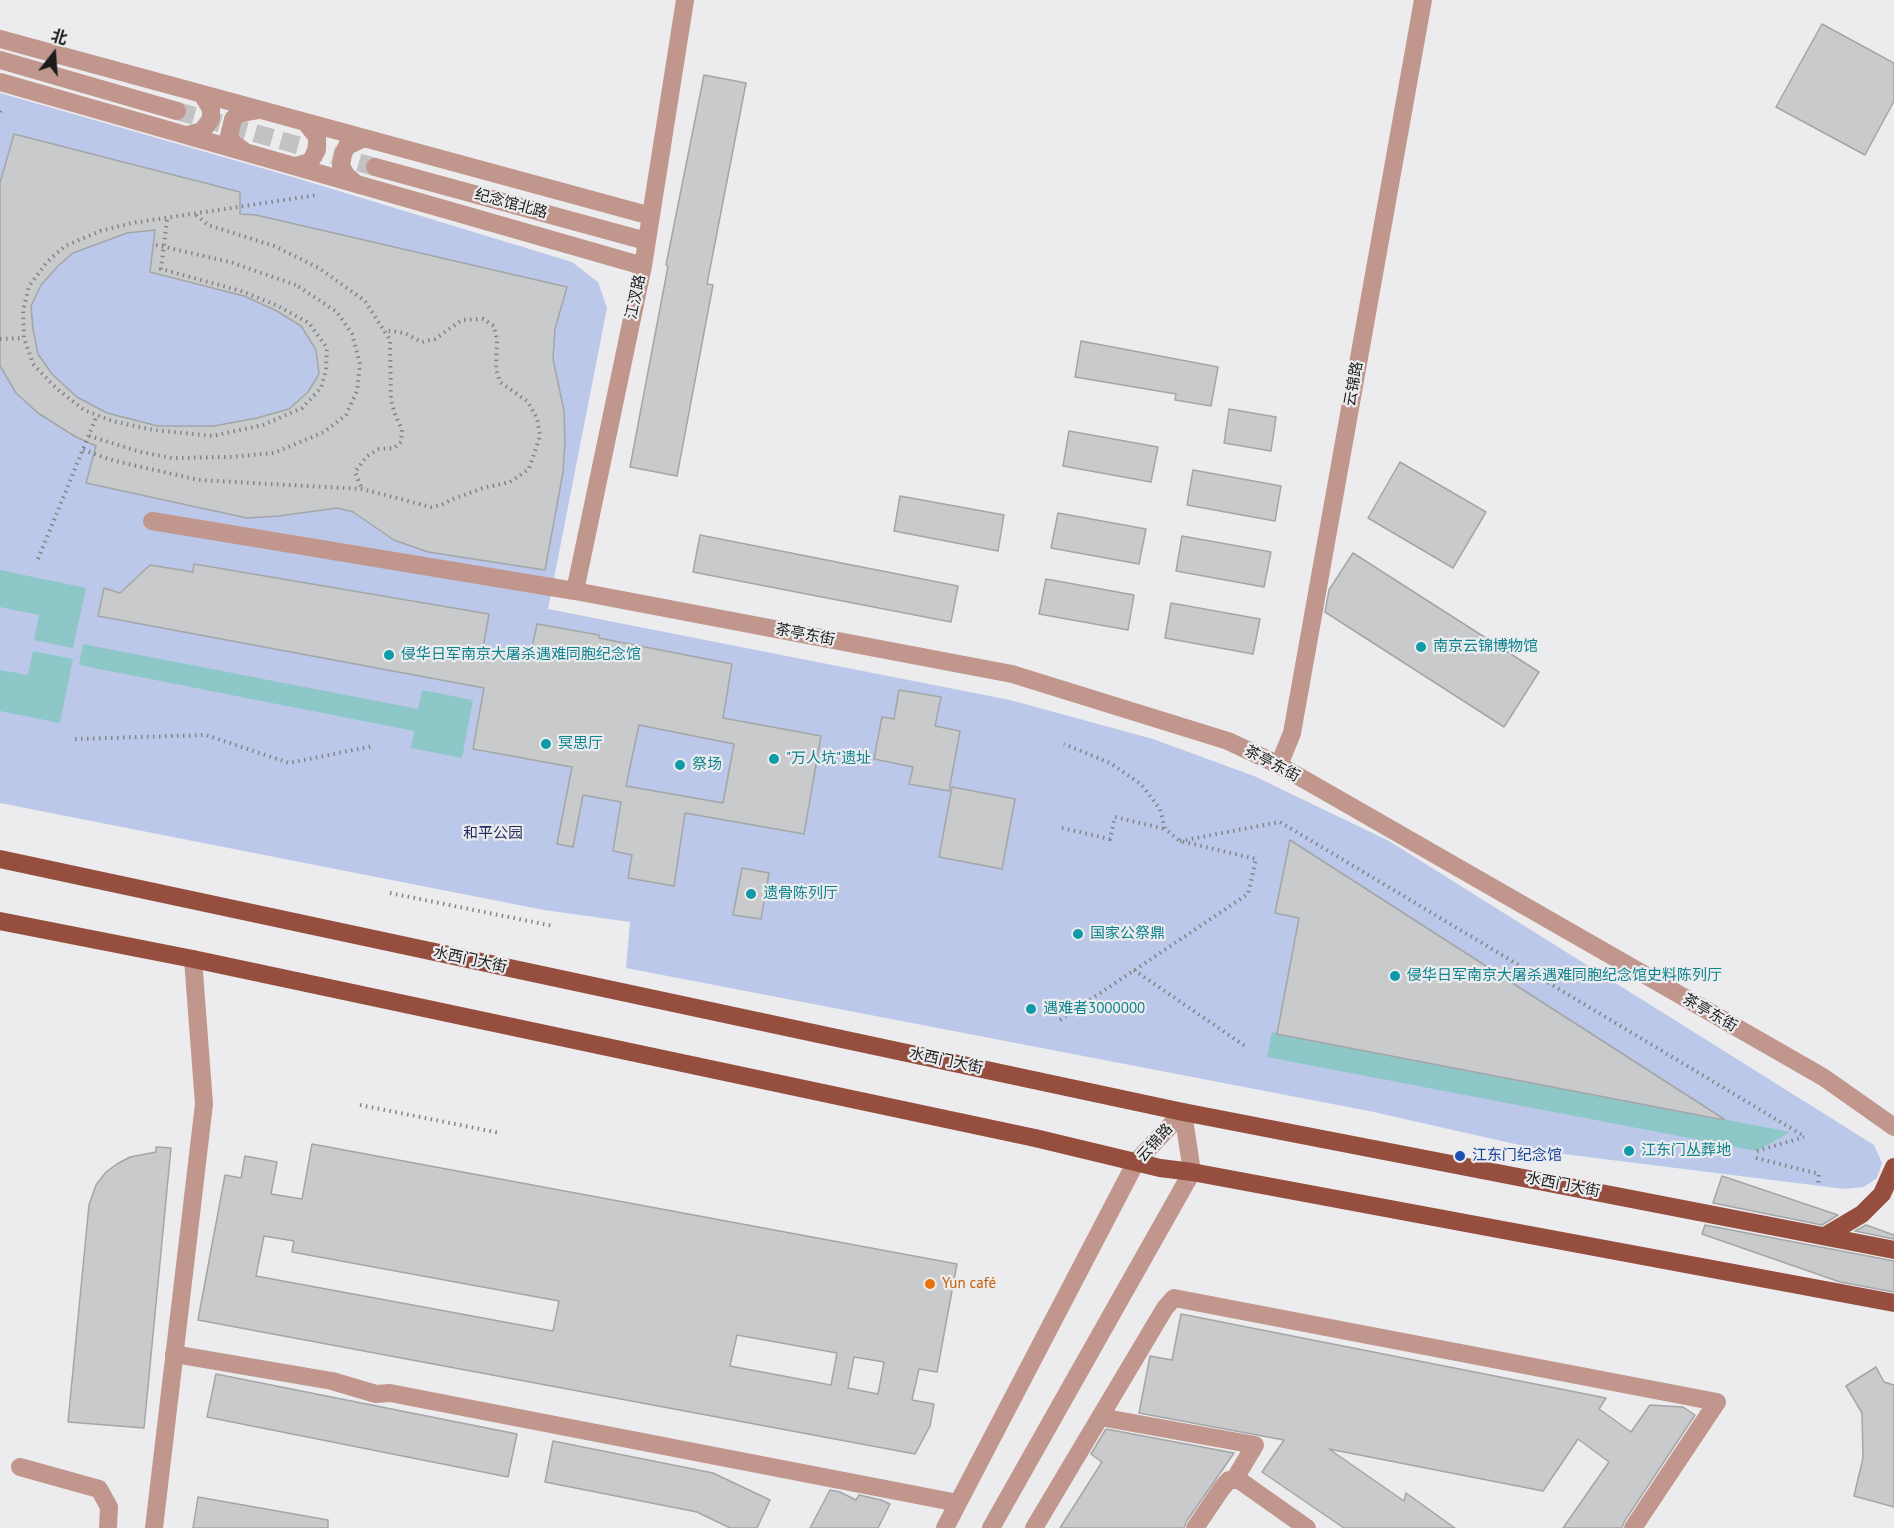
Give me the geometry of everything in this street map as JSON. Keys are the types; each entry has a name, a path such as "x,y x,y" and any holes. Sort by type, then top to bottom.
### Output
{"main road":[{"name":"水西门大街","path":"0,859 1183,1112 1894,1250"},
{"path":"0,921 193,959 1035,1138 1136,1162 1894,1303"},
{"path":"1825,1236 1862,1215 1882,1194 1894,1167"}],"street":[{"name":"江汊路","path":"575,591 643,266 685,0"},
{"name":"云锦路","path":"1279,765 1292,733 1423,0"},
{"path":"0,39 651,216"},
{"path":"0,60 177,111"},
{"path":"0,82 643,266"},
{"path":"188,135 202,132 211,119 211,110 202,94"},
{"path":"244,151 233,143 229,136 233,119 240,113 260,110"},
{"path":"296,166 310,162 317,150 317,137 306,123"},
{"path":"356,183 346,175 341,165 347,146 364,138"},
{"name":"纪念馆北路","path":"375,167 646,241"},
{"name":"茶亭东街","path":"152,521 575,591 1012,674 1228,741 1279,765 1823,1077 1894,1127"},
{"path":"154,1528 204,1104 193,959"},
{"name":"云锦路","path":"945,1528 1136,1162 1183,1112"},
{"name":"云锦路","path":"1183,1112 1192,1172"},
{"path":"991,1528 1192,1172"},
{"path":"1034,1528 1165,1308 1174,1298 1717,1402 1633,1528"},
{"path":"174,1354 332,1381 376,1394 390,1393 958,1503"},
{"path":"1100,1417 1255,1445 1234,1480"},
{"path":"20,1467 99,1489 109,1507 108,1528"},
{"path":"1195,1528 1229,1480 1239,1480 1307,1528"}],"path":[{"path":"167,220 161,269 241,291 276,305 309,322 327,348 326,370 321,388 302,408 263,425 212,436 154,430 112,421 84,410 56,388 33,364 24,338 23,311 29,286 47,262 65,246 100,231 132,223 167,220 317,195"},
{"path":"195,214 208,225 274,246 319,268 365,301 384,330 390,340 391,400 402,430 401,442 394,448 379,449 367,456 355,472 362,489"},
{"path":"89,436 141,452 172,458 274,453 324,432 346,416 357,391 360,364 352,334 337,312 296,285 230,262 156,245"},
{"path":"82,452 199,480 362,489 431,507 441,506 453,498 483,488 510,482 529,469 540,436 537,418 527,401 500,382 496,369 497,340 494,326 483,319 462,320 435,339 422,342 404,333 384,330"},
{"path":"0,339 24,338"},
{"path":"38,559 97,415"},
{"path":"75,739 206,735 289,763 373,746"},
{"path":"1064,744 1110,763 1141,784 1160,809 1165,829"},
{"path":"1060,1020 1248,894 1256,859 1179,841 1165,829 1115,817 1110,839 1062,828"},
{"path":"1179,841 1280,822 1804,1136 1757,1151"},
{"path":"390,893 553,926"},
{"path":"1134,970 1245,1046"},
{"path":"360,1105 500,1133"},
{"path":"1756,1158 1819,1174 1818,1185"}],"green space":[{"name":"侵华日军南京大屠杀遇难同胞纪念馆","path":"0,93 293,177 572,262 598,282 607,308 548,609 1010,700 1153,739 1254,776 1389,841 1874,1145 1882,1163 1877,1178 1864,1187 1845,1189 1555,1153 1369,1111 626,968 630,922 544,910 0,803"}],"shaded area":[{"path":"0,570 86,588 73,648 34,640 39,615 0,607"},
{"path":"83,644 418,709 422,690 473,700 462,758 411,748 414,731 79,665"},
{"path":"33,651 73,659 60,723 0,711 0,670 28,675"},
{"path":"1272,1032 1790,1132 1757,1151 1267,1057"}],"building":[{"path":"1822,24 1894,63 1894,101 1865,155 1776,107"},
{"path":"704,75 746,83 707,284 713,285 677,476 630,467 668,266 666,265"},
{"path":"14,134 240,192 240,214 256,215 567,287 555,329 553,359 564,411 563,472 545,570 428,552 394,540 353,512 337,508 247,518 86,483 96,446 76,437 38,413 16,393 0,366 0,183","holes":["155,230 150,272 244,296 277,311 301,326 316,350 319,374 308,392 289,409 214,426 158,426 107,413 77,397 52,374 38,354 31,306 41,285 73,253 127,233"]},
{"path":"1081,341 1218,367 1211,406 1175,400 1176,394 1075,377"},
{"path":"1229,409 1276,417 1271,451 1224,443"},
{"path":"1069,431 1158,447 1151,482 1063,466"},
{"path":"1400,462 1486,512 1453,568 1368,518"},
{"path":"1193,470 1281,486 1275,521 1187,505"},
{"path":"900,496 1004,515 998,551 894,531"},
{"path":"1058,513 1146,529 1139,564 1051,548"},
{"path":"700,535 958,586 951,622 693,572"},
{"path":"1182,536 1271,552 1264,587 1176,571"},
{"path":"1353,553 1539,672 1504,727 1325,612 1329,590"},
{"path":"194,564 489,614 483,648 530,658 537,624 732,664 723,718 821,736 804,834 685,813 674,886 628,878 632,855 613,851 621,802 583,795 573,847 557,844 572,767 473,749 484,688 98,616 104,588 120,593 150,565 193,572","holes":["639,725 734,744 723,803 626,786"]},
{"path":"1046,579 1134,595 1128,630 1039,614"},
{"path":"1171,603 1260,619 1253,654 1165,638"},
{"path":"899,690 941,697 935,726 960,731 949,791 909,784 913,767 874,759 882,717 894,719"},
{"path":"952,787 1015,799 1002,869 939,857"},
{"name":"侵华日军南京大屠杀遇难同胞纪念馆史料陈列厅","path":"1290,840 1724,1120 1277,1034 1299,918 1275,913"},
{"name":"遗骨陈列厅","path":"742,868 769,873 761,919 733,915"},
{"path":"312,1144 957,1264 937,1372 919,1369 912,1400 934,1404 930,1426 915,1454 198,1320 225,1175 241,1178 245,1156 277,1162 271,1194 302,1199","holes":["264,1236 294,1241 292,1252 559,1301 553,1331 256,1276","737,1335 837,1353 831,1385 730,1366","854,1357 884,1362 878,1394 848,1388"]},
{"path":"156,1147 171,1148 144,1428 68,1422 89,1205 96,1185 106,1172 130,1157 156,1152"},
{"path":"1722,1176 1838,1215 1822,1225 1713,1203"},
{"path":"1705,1225 1894,1261 1894,1292 1840,1282 1702,1234"},
{"path":"1866,1225 1894,1235 1894,1239 1855,1231"},
{"path":"1181,1314 1606,1398 1599,1409 1631,1432 1650,1405 1683,1407 1695,1415 1622,1528 1563,1528 1609,1462 1578,1439 1543,1491 1329,1449 1404,1501 1406,1493 1455,1528 1344,1528 1262,1472 1284,1440 1139,1413 1150,1356 1172,1360"},
{"path":"1876,1367 1884,1382 1894,1385 1894,1507 1854,1496 1863,1458 1862,1413 1846,1386"},
{"path":"216,1374 517,1434 508,1477 207,1417"},
{"path":"1106,1429 1234,1453 1184,1528 1060,1528 1102,1462 1091,1454"},
{"path":"553,1441 713,1473 770,1500 757,1528 730,1528 697,1512 545,1482"},
{"path":"830,1490 856,1500 859,1495 890,1504 878,1528 810,1528"},
{"path":"198,1497 328,1520 328,1528 193,1528"}],"tunnel":[{"path":"177,111 375,167"}],"place":[{"name":"南京云锦博物馆","path":"1421,647"},
{"name":"侵华日军南京大屠杀遇难同胞纪念馆","path":"389,655"},
{"name":"冥思厅","path":"546,744"},
{"name":"\"万人坑\"遗址","path":"774,759"},
{"name":"祭场","path":"680,765"},
{"name":"遗骨陈列厅","path":"751,894"},
{"name":"国家公祭鼎","path":"1078,934"},
{"name":"侵华日军南京大屠杀遇难同胞纪念馆史料陈列厅","path":"1395,976"},
{"name":"遇难者3000000","path":"1031,1009"},
{"name":"江东门丛葬地","path":"1629,1151"},
{"name":"江东门纪念馆","path":"1460,1156"},
{"name":"Yun café","path":"930,1284"}],"park label":[{"name":"和平公园","path":"493,834"}]}
